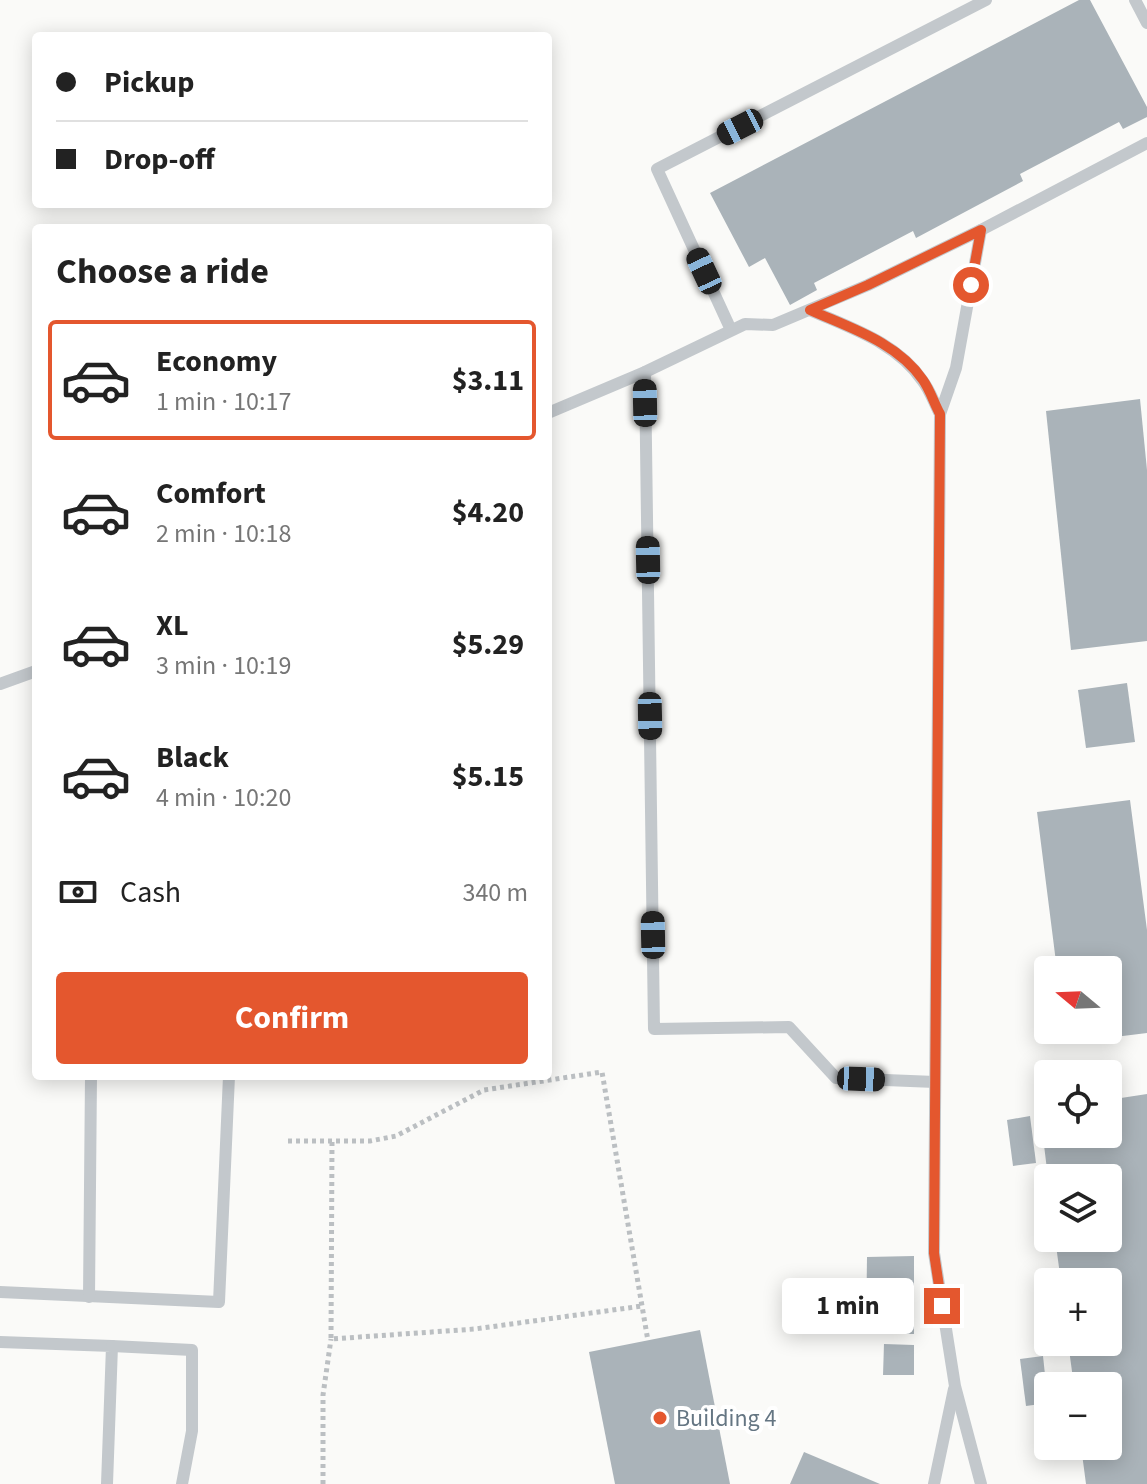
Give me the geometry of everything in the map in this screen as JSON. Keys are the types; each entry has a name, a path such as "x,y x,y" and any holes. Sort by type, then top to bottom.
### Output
{"lane":[{"path":"731,330 657,169 986,0"},
{"path":"1135,0 1147,23"},
{"path":"552,411 645,372 745,324 773,325 868,285 1147,143"},
{"path":"981,230 956,368 940,414 934,1253 955,1386 981,1484"},
{"path":"810,310 882,343 905,359 923,381 940,414"},
{"path":"645,372 654,1029 789,1027 836,1078 935,1082"},
{"path":"0,684 32,672"},
{"path":"89,1297 91,1080"},
{"path":"0,1292 219,1302 229,1080"},
{"path":"0,1342 192,1350 192,1431 182,1484"},
{"path":"107,1484 112,1346"},
{"path":"934,1484 955,1386"}],"path":[{"path":"552,1077 602,1072 648,1341"},
{"path":"288,1141 370,1141 396,1136 462,1099 526,1080"},
{"path":"323,1484 323,1395 331,1339 332,1142"},
{"path":"331,1339 475,1329 642,1306"}],"building":[{"path":"1079,0 1090,0 1147,107 1147,117 1123,129 1119,122 1020,174 1023,181 916,238 913,231 814,283 817,290 790,305 765,258 749,267 710,193"},
{"path":"1140,399 1147,470 1147,641 1071,650 1046,411"},
{"path":"1127,683 1135,742 1086,748 1078,690"},
{"path":"1130,800 1147,930 1147,1033 1122,1036 1122,956 1055,956 1037,812"},
{"path":"1147,1094 1147,1484 1086,1484 1083,1460 1122,1460 1122,1372 1072,1372 1070,1356 1122,1356 1122,1268 1059,1268 1057,1252 1122,1252 1122,1164 1046,1164 1044,1148 1122,1148 1122,1098"},
{"path":"1030,1116 1036,1163 1013,1166 1007,1120"},
{"path":"914,1256 914,1334 866,1334 867,1257"},
{"name":"Building 4","path":"700,1330 730,1484 615,1484 589,1352"},
{"path":"884,1344 914,1345 914,1375 883,1375"},
{"path":"1043,1356 1045,1372 1034,1372 1034,1405 1026,1406 1020,1359"},
{"path":"804,1452 880,1484 790,1484"}],"place":[{"name":"Building 4","path":"660,1418"}],"route":[{"path":"942,1306 934,1253 940,414 923,381 905,359 882,343 810,310 981,230 971,285"}]}
